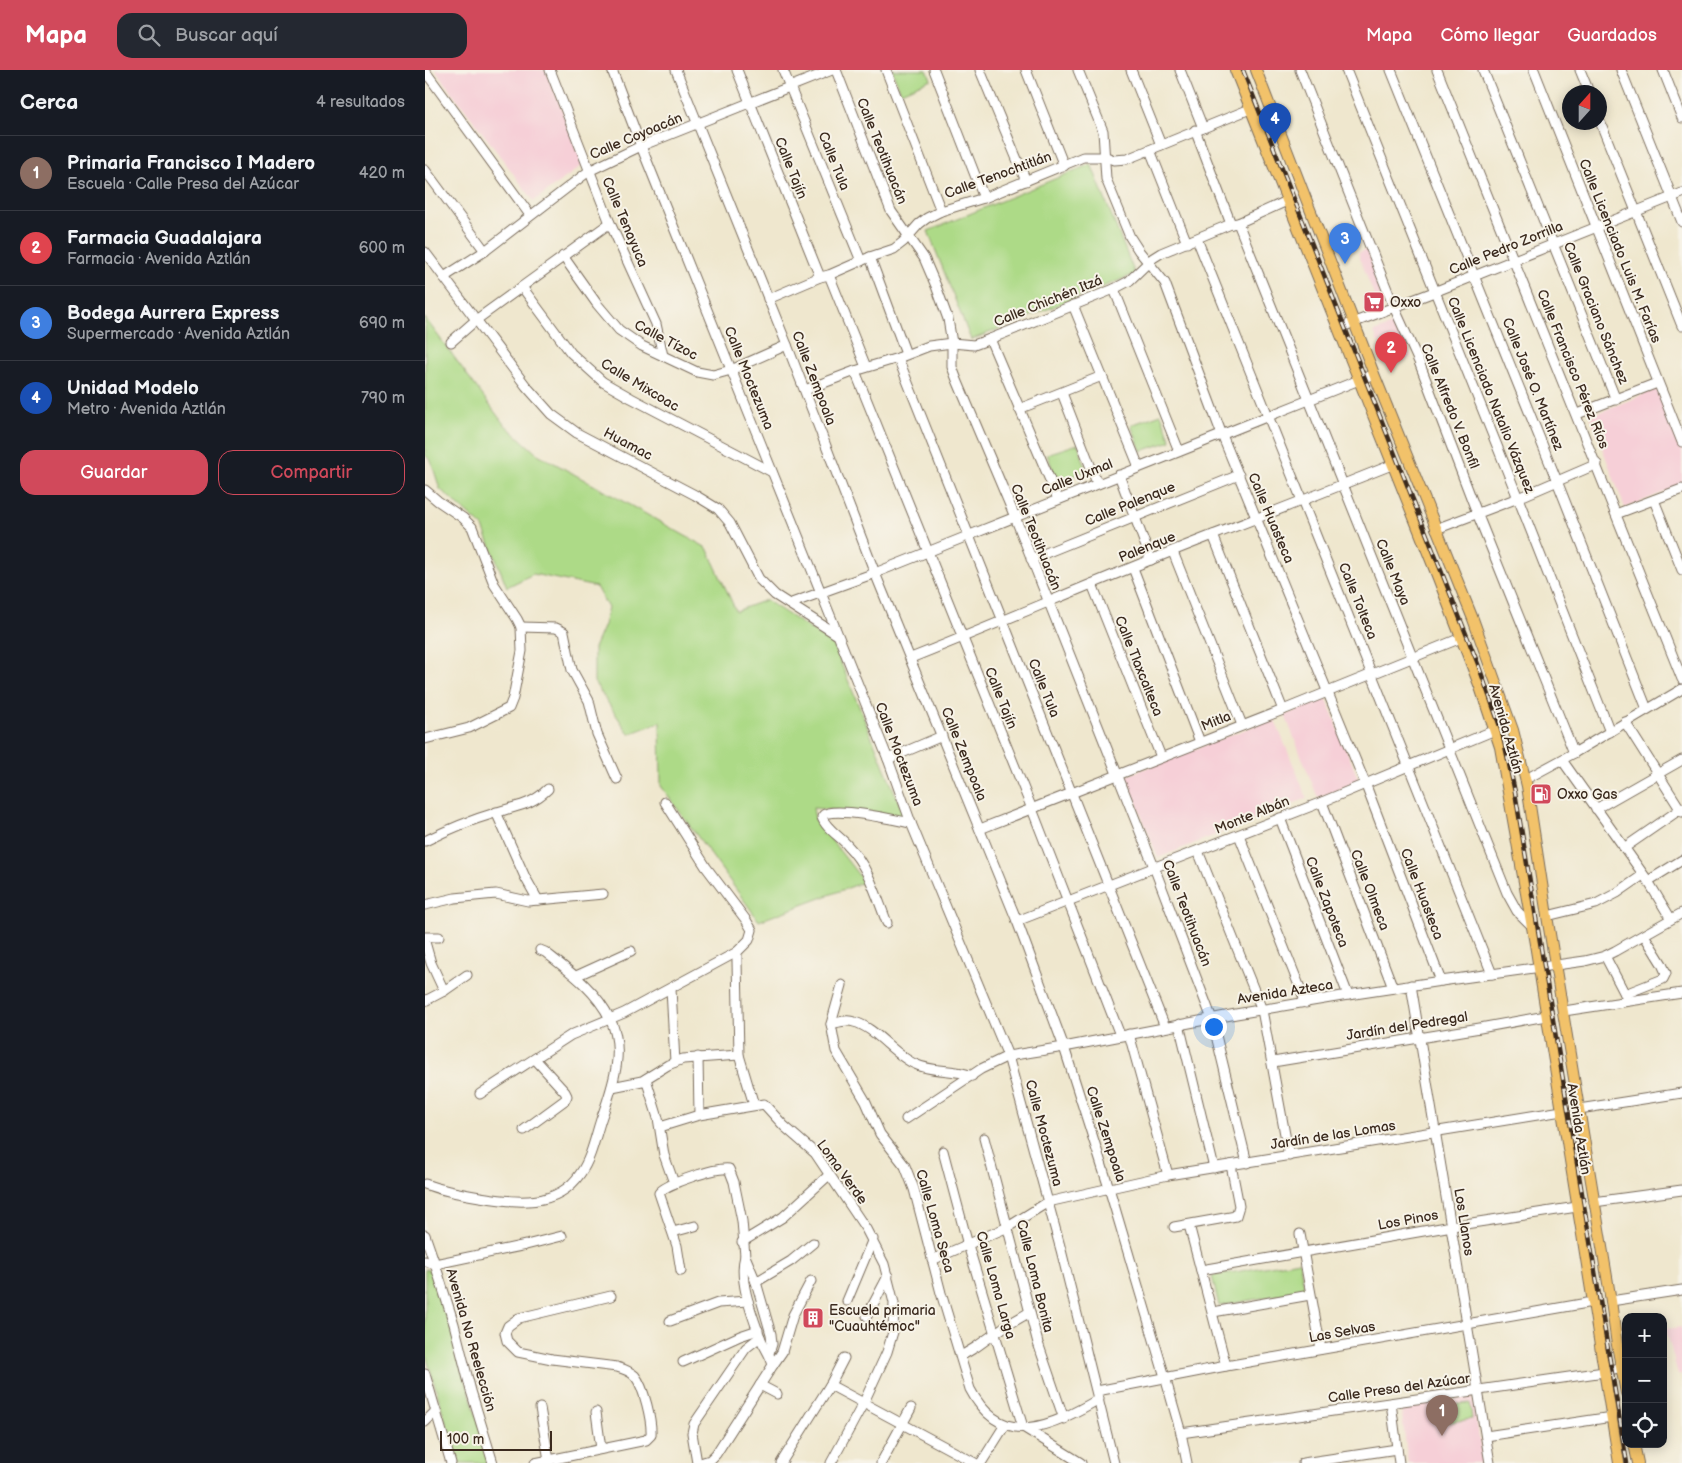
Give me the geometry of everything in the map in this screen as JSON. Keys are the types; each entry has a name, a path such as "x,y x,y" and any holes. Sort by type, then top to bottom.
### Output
{"main road":[{"name":"Avenida Aztlán","path":"1235,70 1394,464 1495,730 1506,772 1539,967 1605,1372 1617,1463"},
{"name":"Avenida Aztlán","path":"1256,70 1503,698 1513,730 1525,779 1622,1373"},
{"path":"1635,1448 1637,1463"}],"street":[{"name":"Calle Tenayuca","path":"550,70 610,223 656,324 663,356"},
{"name":"Calle Moctezuma","path":"612,70 888,759 911,823 1008,1056 1048,1202 1114,1463"},
{"name":"Calle Zempoala","path":"675,70 805,390 875,572 1017,921 1064,1047 1109,1188 1165,1377 1181,1433 1187,1463"},
{"name":"Calle Tajín","path":"737,70 866,367"},
{"name":"Calle Tula","path":"783,70 861,261"},
{"name":"Calle Coyoacán","path":"444,277 485,251 589,172 641,146 834,70"},
{"name":"Calle Teotihuacán","path":"834,70 891,211 924,258 936,286 948,319 952,343 951,360 957,380 1015,517 1047,602 1154,867 1212,1019 1247,1162"},
{"path":"886,70 941,211"},
{"path":"934,70 984,198"},
{"path":"980,70 1026,181"},
{"path":"1026,70 1064,166"},
{"name":"Calle Huasteca","path":"1078,70 1103,131 1106,179 1130,237 1165,283 1222,434 1365,783 1441,981"},
{"path":"1131,70 1161,144"},
{"name":"Calle Maya","path":"1180,70 1199,129 1235,223 1513,906 1520,916 1532,926"},
{"name":"Calle Alfredo V. Bonfil","path":"1301,70 1394,307 1419,362 1477,513 1574,753"},
{"name":"Calle Licenciado Natalio Vázquez","path":"1346,70 1518,498 1609,732"},
{"name":"Calle José O. Martínez","path":"1391,70 1647,709"},
{"name":"Calle Francisco Pérez Ríos","path":"1437,70 1682,679"},
{"name":"Calle Graciano Sánchez","path":"1483,70 1615,400"},
{"name":"Calle Licenciado Luis M. Farías","path":"1534,70 1657,383 1681,437"},
{"path":"1580,70 1586,85"},
{"path":"1621,70 1682,222"},
{"path":"1663,70 1682,118"},
{"path":"425,71 531,215"},
{"name":"Calle Tenochtitlán","path":"768,299 870,257 894,250 927,218 941,211 984,198 1083,157 1106,157 1120,160 1150,150 1250,109"},
{"path":"1603,130 1682,326"},
{"path":"1150,150 1187,243"},
{"path":"425,170 485,251"},
{"name":"Calle Pedro Zorrilla","path":"1339,328 1682,193"},
{"name":"Calle Chichén Itzá","path":"805,390 929,346 952,343 974,345 990,339 1114,289 1129,281 1153,258 1161,253 1287,201"},
{"path":"451,342 476,320 610,223"},
{"name":"Calle Tolteca","path":"1197,239 1410,766 1491,974"},
{"name":"Huamac","path":"425,252 533,396 559,421 577,433 718,509 730,523 759,579 775,595 837,634"},
{"name":"Calle Tízoc","path":"563,256 597,304 619,330 642,346 705,375 713,375 731,370 787,345"},
{"name":"Calle Tula","path":"870,257 902,356 969,535 1165,1027"},
{"name":"Calle Mixcoac","path":"522,287 571,353 603,382 772,472"},
{"path":"1114,289 1179,451"},
{"path":"1073,305 1139,467"},
{"path":"990,339 1058,499"},
{"name":"Calle Tajín","path":"855,371 1032,808 1120,1036"},
{"name":"Calle Uxmal","path":"789,604 928,552 1374,374"},
{"path":"1019,409 1102,376"},
{"path":"1577,414 1657,383"},
{"path":"1062,393 1097,483"},
{"name":"Palenque","path":"911,658 1213,535 1302,502 1394,464"},
{"path":"1437,530 1597,464"},
{"path":"1119,475 1151,560"},
{"name":"Calle Palenque","path":"1031,559 1239,475"},
{"path":"1617,514 1682,489"},
{"path":"425,490 463,518 472,527 494,584 517,619 522,633 521,658 513,698 509,708 469,728 425,739"},
{"path":"1654,500 1682,570"},
{"path":"1213,535 1283,710"},
{"path":"1173,552 1242,725"},
{"path":"1133,568 1201,742"},
{"name":"Calle Tlaxcalteca","path":"1092,584 1161,758"},
{"path":"521,627 555,628 564,632 572,670 589,701 597,734 617,779"},
{"name":"Mitla","path":"980,829 1461,638"},
{"path":"1525,779 1562,760 1682,689"},
{"path":"1624,848 1681,810 1625,722"},
{"name":"Monte Albán","path":"1017,921 1239,835 1495,730"},
{"path":"888,759 942,736"},
{"path":"1562,760 1646,878 1671,919"},
{"path":"1596,809 1682,760"},
{"path":"425,841 496,812 524,805 548,789"},
{"path":"480,1094 571,1035 611,1019 671,989 737,952 751,937 752,930 750,926 706,867 665,802"},
{"name":"Calle Olmeca","path":"1321,802 1393,988"},
{"path":"496,812 525,877 538,900"},
{"path":"887,922 859,859 822,818 824,814 828,813 846,813 911,823"},
{"name":"Calle Zapoteca","path":"1280,818 1349,995"},
{"path":"1239,835 1305,1003"},
{"path":"1198,851 1262,1010 1289,1156"},
{"path":"1547,916 1596,904 1682,860"},
{"path":"425,905 455,898 496,894 528,901 603,894"},
{"name":"Avenida Azteca","path":"906,1119 972,1076 1008,1056 1349,995 1556,966 1605,956 1682,913"},
{"path":"1627,997 1663,979 1666,973 1665,967 1644,935"},
{"path":"425,936 439,937"},
{"path":"425,942 431,963 444,991"},
{"path":"425,1184 451,1192 518,1202 539,1201 561,1192 576,1179 588,1160 612,1087 617,1050 616,1037 611,1019 598,1001 576,976 540,950"},
{"path":"576,976 631,951"},
{"path":"660,1127 699,1115 754,1105 739,1055 737,952"},
{"path":"1605,956 1627,997"},
{"path":"425,1001 467,975"},
{"name":"Los Llanos","path":"1411,985 1490,1463"},
{"path":"842,986 831,1024 846,1021 859,1023 912,1063 929,1069 958,1071 972,1076"},
{"path":"671,989 675,1062"},
{"path":"1564,1011 1627,997 1682,992"},
{"name":"Jardín del Pedregal","path":"1273,1062 1546,1016"},
{"name":"Calle Loma Seca","path":"831,1024 836,1051 842,1064 866,1102 880,1134 899,1156 909,1175 970,1389 983,1410 994,1420 1005,1425"},
{"path":"1179,1024 1214,1168"},
{"path":"1129,1034 1168,1175"},
{"path":"612,1087 646,1079 675,1062 698,1057 739,1055"},
{"path":"698,1057 699,1115"},
{"path":"524,1130 565,1100 567,1096 535,1059"},
{"path":"646,1079 660,1127 663,1148 675,1184"},
{"path":"1579,1109 1682,1093"},
{"name":"Loma Verde","path":"754,1105 762,1103 766,1105 784,1126 815,1153 873,1239 888,1276 893,1303 893,1332 887,1352 864,1402 831,1463"},
{"name":"Jardín de las Lomas","path":"932,1260 1008,1227 1048,1202 1168,1175 1562,1111"},
{"name":"Calle Loma Bonita","path":"985,1138 1038,1343 1064,1419"},
{"name":"Calle Loma Larga","path":"943,1151 968,1245 1023,1427"},
{"path":"1175,1227 1234,1217 1237,1214 1239,1206 1231,1165"},
{"path":"681,1271 673,1232 659,1195 661,1190 720,1170 729,1170 734,1182 742,1221 742,1242 745,1256 756,1282 771,1334 772,1344 769,1354"},
{"path":"742,1242 783,1217 829,1175"},
{"path":"1594,1202 1682,1190"},
{"name":"Los Pinos","path":"1201,1270 1451,1226 1577,1207"},
{"path":"1189,1225 1226,1366"},
{"path":"673,1232 695,1226"},
{"path":"1299,1234 1321,1349"},
{"path":"425,1235 435,1264 563,1236"},
{"path":"847,1301 873,1239"},
{"path":"756,1282 795,1258 813,1242"},
{"path":"745,1256 743,1278 748,1300 759,1334 773,1366"},
{"name":"Avenida No Reelección","path":"425,1261 435,1264 454,1324 471,1391 496,1462"},
{"path":"867,1316 888,1276"},
{"path":"759,1334 745,1348 693,1428 692,1434 699,1463 710,1460 716,1454 783,1352 793,1315 811,1281"},
{"path":"1611,1301 1682,1290"},
{"path":"1213,1312 1310,1295"},
{"path":"535,1463 646,1440 651,1435 651,1423 641,1387 635,1377 625,1370 617,1367 522,1354 509,1344 505,1333 510,1323 519,1318 611,1296"},
{"path":"670,1321 718,1303 748,1300"},
{"name":"Las Selvas","path":"1023,1427 1039,1427 1064,1419 1098,1395 1165,1377 1593,1302"},
{"path":"961,1356 995,1332 1030,1312"},
{"path":"683,1362 733,1339 759,1334"},
{"path":"781,1463 844,1358"},
{"name":"Calle Presa del Azúcar","path":"1181,1433 1605,1372 1621,1368"},
{"path":"425,1374 451,1463"},
{"path":"830,1384 975,1463"},
{"path":"760,1385 777,1394"},
{"path":"1391,1402 1399,1463"},
{"path":"540,1408 549,1460"},
{"path":"881,1463 911,1408"},
{"path":"425,1422 436,1411"},
{"path":"596,1412 601,1449"},
{"path":"1486,1436 1612,1417"},
{"path":"981,1463 1005,1425 1023,1427 1081,1463"},
{"path":"1303,1463 1397,1449"}],"shaded area":[{"path":"435,70 546,70 584,164 534,201"},
{"path":"1367,249 1389,301 1370,309 1365,298 1374,295 1358,253"},
{"path":"1399,322 1411,357 1402,361 1392,338 1378,343 1374,332"},
{"path":"1657,389 1682,450 1682,485 1625,508 1590,416"},
{"path":"1326,698 1359,781 1318,798 1285,715"},
{"path":"1274,718 1307,798 1158,858 1126,776"},
{"path":"1682,1327 1682,1374 1678,1375 1667,1329"},
{"path":"1473,1397 1483,1463 1408,1463 1401,1408"}],"green space":[{"path":"892,70 927,70 931,79 901,92"},
{"path":"1091,164 1135,274 971,340 928,231"},
{"path":"425,318 503,423 536,453 707,548 736,611 766,600 833,644 905,817 813,808 815,819 864,882 759,921 661,786 660,722 629,734 594,682 594,648 604,625 608,608 596,587 533,574 507,587 483,527 440,489 431,461 425,455"},
{"path":"1161,414 1171,441 1141,451 1131,425"},
{"path":"1078,444 1087,471 1057,481 1047,454"},
{"path":"1299,1261 1305,1290 1219,1306 1212,1276"},
{"path":"425,1269 435,1273 490,1463 458,1463 425,1352"},
{"path":"1470,1403 1472,1419 1443,1423 1440,1406"}],"railway":[{"path":"1243,70 1478,664 1502,732 1515,792 1627,1463"}],"place":[{"name":"Unidad Modelo","path":"1275,144"},
{"name":"Bodega Aurrera Express","path":"1345,264"},
{"name":"Oxxo","path":"1374,302"},
{"name":"Farmacia Guadalajara","path":"1391,373"},
{"name":"Oxxo Gas","path":"1541,794"},
{"name":"Escuela primaria \"Cuauhtémoc\"","path":"813,1318"},
{"name":"Primaria Francisco I Madero","path":"1442,1436"}]}
